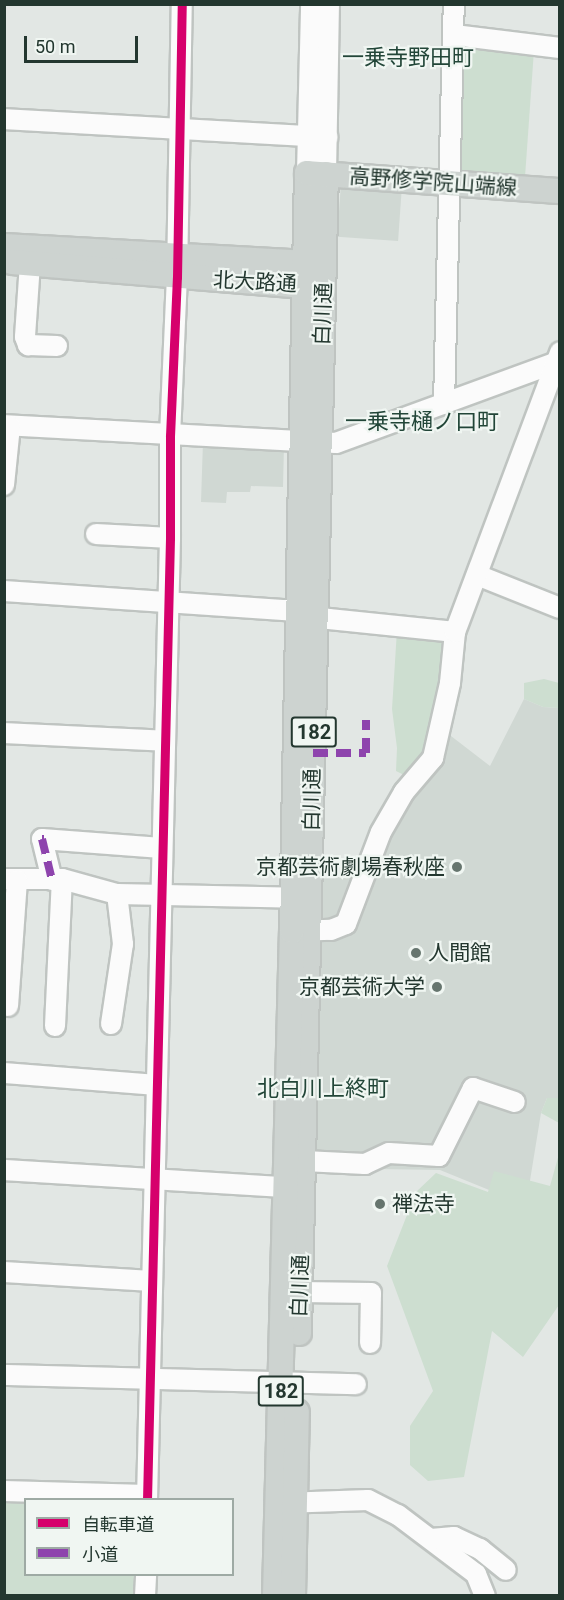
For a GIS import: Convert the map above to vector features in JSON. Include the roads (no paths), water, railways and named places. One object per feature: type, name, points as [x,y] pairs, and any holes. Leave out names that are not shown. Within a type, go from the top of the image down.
[{"type":"main road","name":"高野修学院山端線","points":[[317,174],[560,191]]},
{"type":"main road","name":"白川通","points":[[289,1382],[300,1292],[295,1188],[304,1161],[301,898],[312,442],[311,275],[317,174]]},
{"type":"main road","name":"北大路通","points":[[4,246],[178,267]]},
{"type":"main road","name":"北大路通","points":[[4,262],[178,267],[311,275]]},
{"type":"main road","name":"白川通","points":[[293,1596],[287,1503],[301,931]]},
{"type":"main road","name":"白川通","points":[[275,1596],[287,1503]]},
{"type":"street","points":[[4,1491],[147,1497],[170,538],[170,436],[178,267],[182,4]]},
{"type":"street","name":"白川通","points":[[311,4],[317,174]]},
{"type":"street","name":"白川通","points":[[317,137],[329,4]]},
{"type":"street","points":[[444,404],[454,4]]},
{"type":"street","points":[[454,35],[560,48]]},
{"type":"street","points":[[4,119],[317,137]]},
{"type":"street","points":[[30,263],[25,337],[28,345],[48,351]]},
{"type":"street","points":[[4,485],[7,425],[170,436],[336,443],[558,360]]},
{"type":"street","points":[[301,931],[331,930],[346,924],[381,832],[404,792],[433,758],[450,683],[455,632],[558,360]]},
{"type":"street","points":[[96,534],[170,538]]},
{"type":"street","points":[[477,575],[560,608]]},
{"type":"street","points":[[4,591],[168,601],[455,632]]},
{"type":"street","points":[[4,733],[165,741]]},
{"type":"street","points":[[55,1026],[57,880],[42,839],[162,848]]},
{"type":"street","points":[[9,1006],[10,880],[57,880],[117,894],[301,898]]},
{"type":"street","points":[[111,1024],[123,944],[117,894]]},
{"type":"street","points":[[4,1073],[157,1085]]},
{"type":"street","points":[[304,1161],[365,1164],[389,1153],[439,1156],[473,1088],[515,1102]]},
{"type":"street","points":[[4,1170],[295,1188]]},
{"type":"street","points":[[4,1272],[152,1281]]},
{"type":"street","points":[[300,1292],[371,1293],[370,1343]]},
{"type":"street","points":[[4,1376],[356,1384]]},
{"type":"street","points":[[287,1503],[368,1500],[398,1515],[476,1574],[485,1596]]},
{"type":"street","points":[[431,1539],[454,1537],[480,1549],[506,1570]]},
{"type":"street","points":[[145,1596],[146,1576]]},
{"type":"place","name":"京都芸術劇場春秋座","points":[[457,867]]},
{"type":"place","name":"人間館","points":[[416,953]]},
{"type":"place","name":"京都芸術大学","points":[[437,987]]},
{"type":"place","name":"禅法寺","points":[[380,1204]]},
{"type":"district","name":"一乗寺野田町","points":[[408,58]]},
{"type":"district","name":"一乗寺樋ノ口町","points":[[422,422]]},
{"type":"district","name":"北白川上終町","points":[[323,1089]]}]
